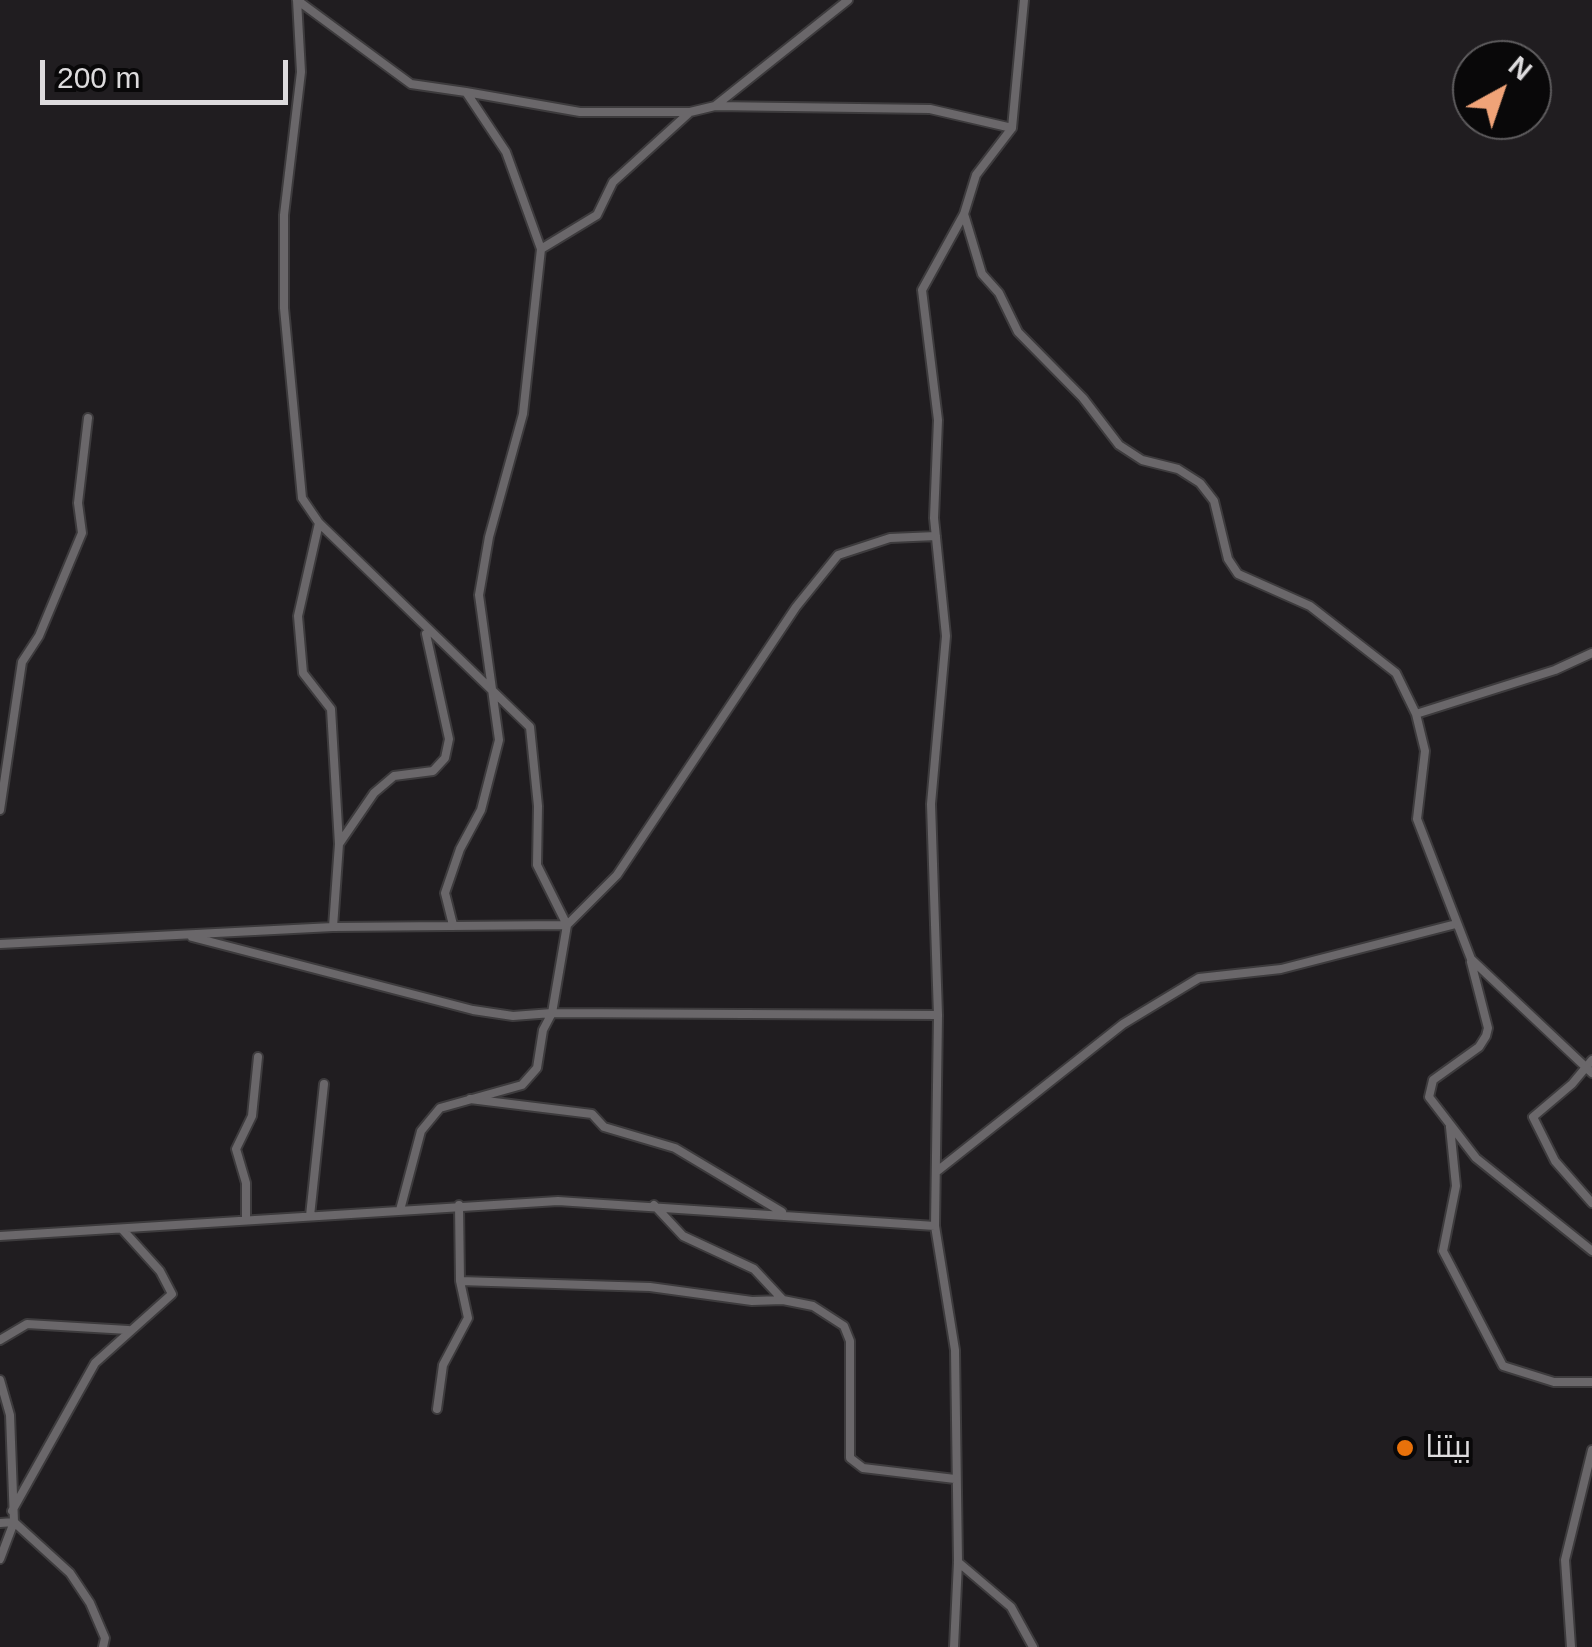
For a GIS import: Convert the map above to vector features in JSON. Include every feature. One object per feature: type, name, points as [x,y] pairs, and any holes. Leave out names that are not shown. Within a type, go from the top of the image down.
[{"type":"street","points":[[297,0],[412,84],[580,112],[690,112],[715,106],[930,109],[1012,128]]},
{"type":"street","points":[[297,0],[301,72],[284,216],[284,308],[302,498],[318,523],[530,726],[538,806],[538,865],[567,925],[552,1014],[543,1030],[537,1068],[522,1085],[440,1108],[421,1131],[400,1210]]},
{"type":"street","points":[[715,106],[848,0]]},
{"type":"street","points":[[954,1647],[958,1562],[952,1312],[934,1226],[938,1015],[931,804],[946,636],[936,536],[938,420],[922,290],[964,214],[976,175],[1012,128],[1024,0]]},
{"type":"street","points":[[452,925],[444,893],[460,849],[481,810],[498,740],[479,595],[488,537],[523,414],[541,249],[506,152],[466,92]]},
{"type":"street","points":[[541,249],[597,215],[614,182],[690,112]]},
{"type":"street","points":[[964,214],[982,274],[998,294],[1018,332],[1083,398],[1118,445],[1200,484],[1214,500],[1228,558],[1238,574],[1310,606],[1371,657],[1396,672],[1416,714],[1426,751],[1417,819],[1471,958],[1488,1028],[1479,1047],[1432,1080],[1428,1097],[1476,1158],[1592,1251]]},
{"type":"street","points":[[0,810],[22,662],[39,636],[82,533],[78,503],[88,418]]},
{"type":"street","points":[[318,523],[298,616],[303,672],[331,709],[329,740],[339,844],[333,927]]},
{"type":"street","points":[[0,944],[333,927],[567,925],[617,875],[796,607],[838,555],[890,538],[936,536]]},
{"type":"street","points":[[339,844],[374,793],[394,776],[433,771],[445,758],[449,739],[425,629]]},
{"type":"street","points":[[1416,714],[1554,670],[1592,653]]},
{"type":"street","points":[[936,1172],[1123,1024],[1200,978],[1281,969],[1456,924]]},
{"type":"street","points":[[180,934],[473,1010],[513,1016],[938,1015]]},
{"type":"street","points":[[1471,958],[1590,1067],[1533,1117],[1555,1160],[1592,1203]]},
{"type":"street","points":[[246,1220],[246,1183],[236,1149],[252,1116],[258,1057]]},
{"type":"street","points":[[310,1216],[324,1084]]},
{"type":"street","points":[[470,1099],[592,1114],[604,1128],[675,1148],[786,1214]]},
{"type":"street","points":[[1450,1123],[1456,1186],[1443,1251],[1503,1366],[1554,1382],[1592,1382]]},
{"type":"street","points":[[0,1236],[558,1201],[654,1204],[934,1226]]},
{"type":"street","points":[[654,1204],[683,1236],[754,1270],[783,1300]]},
{"type":"street","points":[[437,1409],[443,1365],[468,1318],[460,1282],[459,1205]]},
{"type":"street","points":[[12,1512],[95,1363],[172,1294],[160,1271],[122,1229]]},
{"type":"street","points":[[460,1282],[650,1287],[813,1306],[844,1326],[850,1341],[850,1458],[863,1468],[955,1479]]},
{"type":"street","points":[[0,1340],[27,1324],[128,1330]]},
{"type":"street","points":[[0,1380],[10,1416],[14,1522],[0,1559]]},
{"type":"street","points":[[1571,1647],[1565,1560],[1592,1450]]},
{"type":"street","points":[[0,1523],[14,1522],[70,1573],[90,1603],[104,1638],[103,1647]]},
{"type":"street","points":[[958,1562],[1011,1607],[1033,1647]]},
{"type":"place","name":"بيتنا","points":[[1405,1448]]}]
